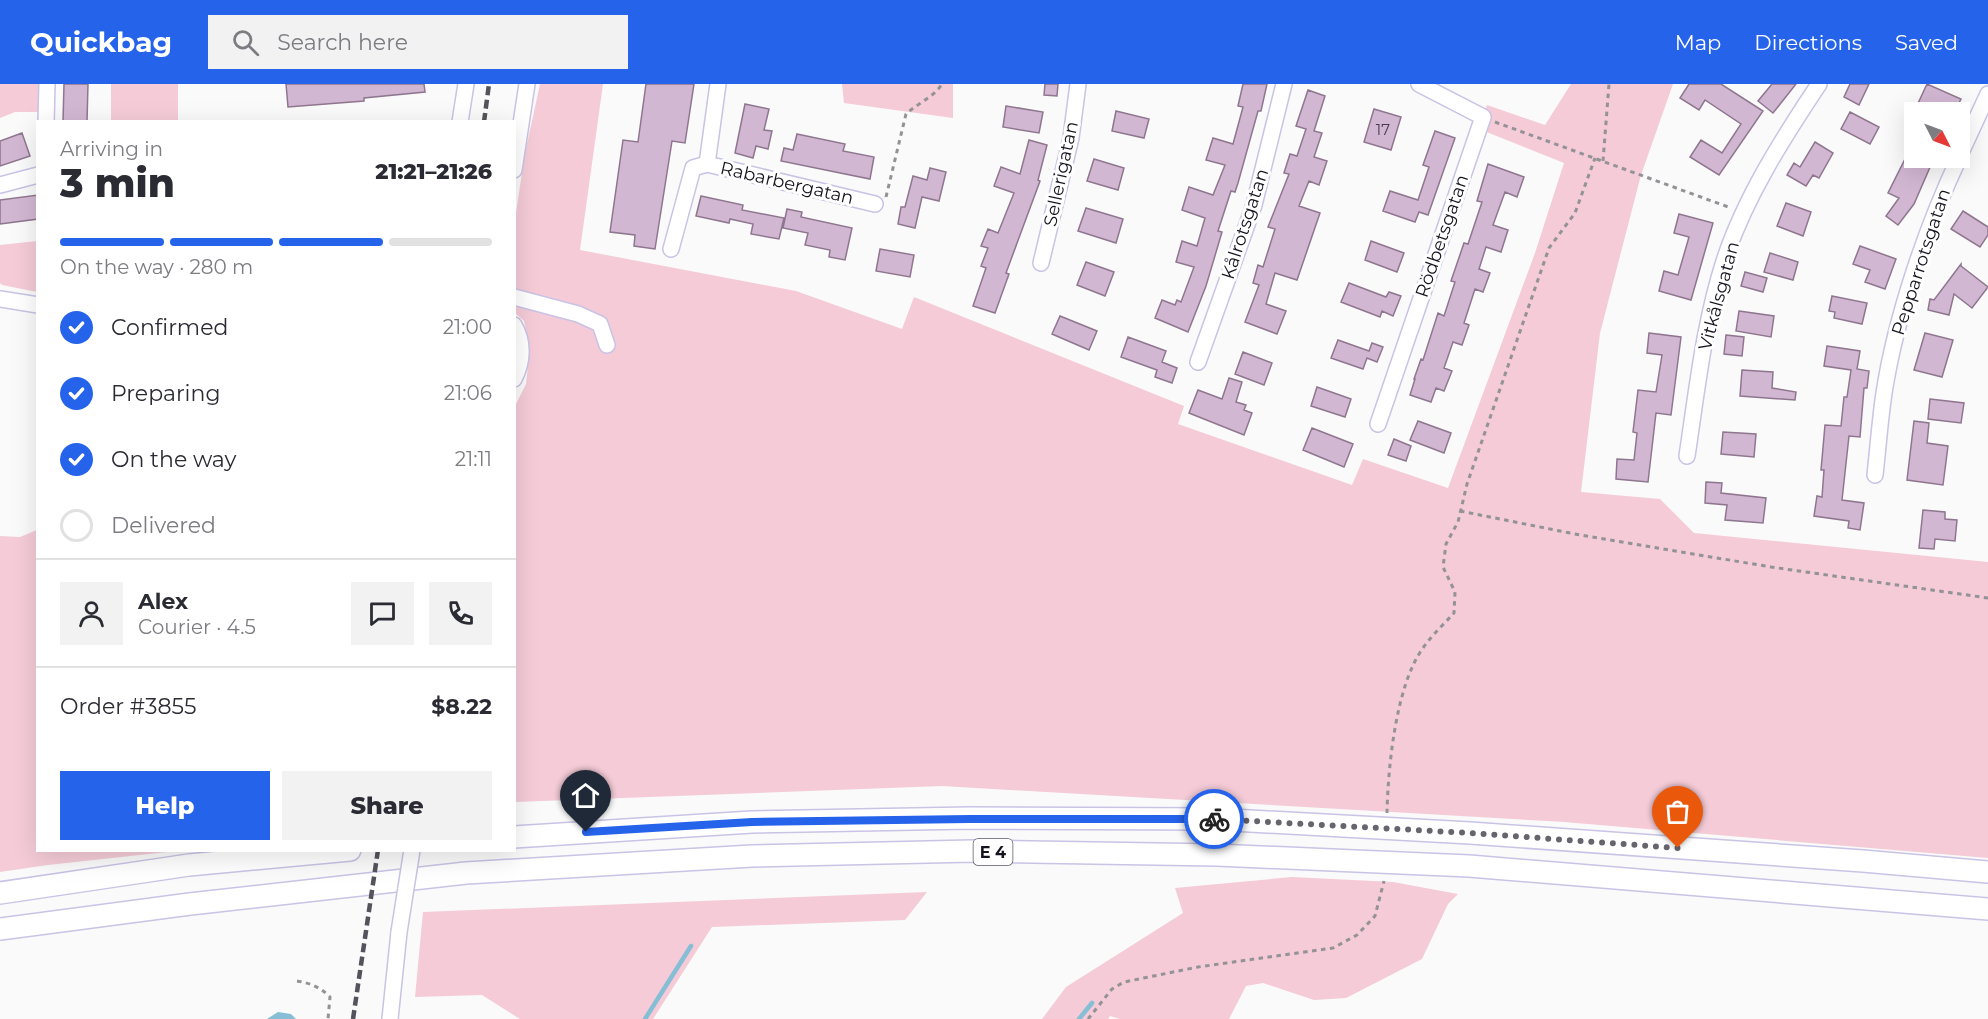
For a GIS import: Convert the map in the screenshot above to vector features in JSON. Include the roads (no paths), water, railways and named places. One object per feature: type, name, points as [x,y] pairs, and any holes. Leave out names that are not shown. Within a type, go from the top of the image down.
[{"type":"highway","name":"E 4","points":[[516,837],[764,822],[1214,819],[1482,834],[1988,872]]},
{"type":"highway","name":"E 4","points":[[0,929],[190,904],[466,873],[752,856],[972,851],[1217,855],[1469,866],[1988,909]]},
{"type":"highway","points":[[0,893],[189,865],[329,852]]},
{"type":"street","points":[[46,120],[47,84]]},
{"type":"street","points":[[460,120],[466,84]]},
{"type":"street","points":[[516,157],[527,84]]},
{"type":"street","name":"Rabarbergatan","points":[[718,84],[707,164],[875,204]]},
{"type":"street","name":"Sellerigatan","points":[[1041,263],[1071,138],[1078,84]]},
{"type":"street","name":"Kålrotsgatan","points":[[1198,362],[1254,205],[1284,84]]},
{"type":"street","name":"Rödbetsgatan","points":[[1378,424],[1483,117],[1419,84]]},
{"type":"street","name":"Vitkålsgatan","points":[[1688,456],[1711,310],[1726,256],[1744,212],[1788,132],[1818,84]]},
{"type":"street","name":"Pepparrotsgatan","points":[[1970,133],[1988,94]]},
{"type":"street","points":[[671,249],[693,168],[707,164]]},
{"type":"street","name":"Pepparrotsgatan","points":[[1875,475],[1884,392],[1902,310],[1944,190],[1954,168]]},
{"type":"street","points":[[0,185],[36,176]]},
{"type":"street","points":[[516,298],[578,314],[600,324],[607,345]]},
{"type":"street","points":[[0,299],[36,305]]},
{"type":"street","points":[[516,328],[519,332],[522,358],[516,374]]},
{"type":"street","points":[[390,1019],[399,932],[412,852]]},
{"type":"water","points":[[278,1012],[291,1014],[296,1019],[267,1019]]},
{"type":"waterway","points":[[645,1019],[691,946]]},
{"type":"waterway","points":[[1079,1019],[1092,1003]]},
{"type":"railway","points":[[484,120],[489,84]]},
{"type":"railway","points":[[353,1019],[378,852]]}]
